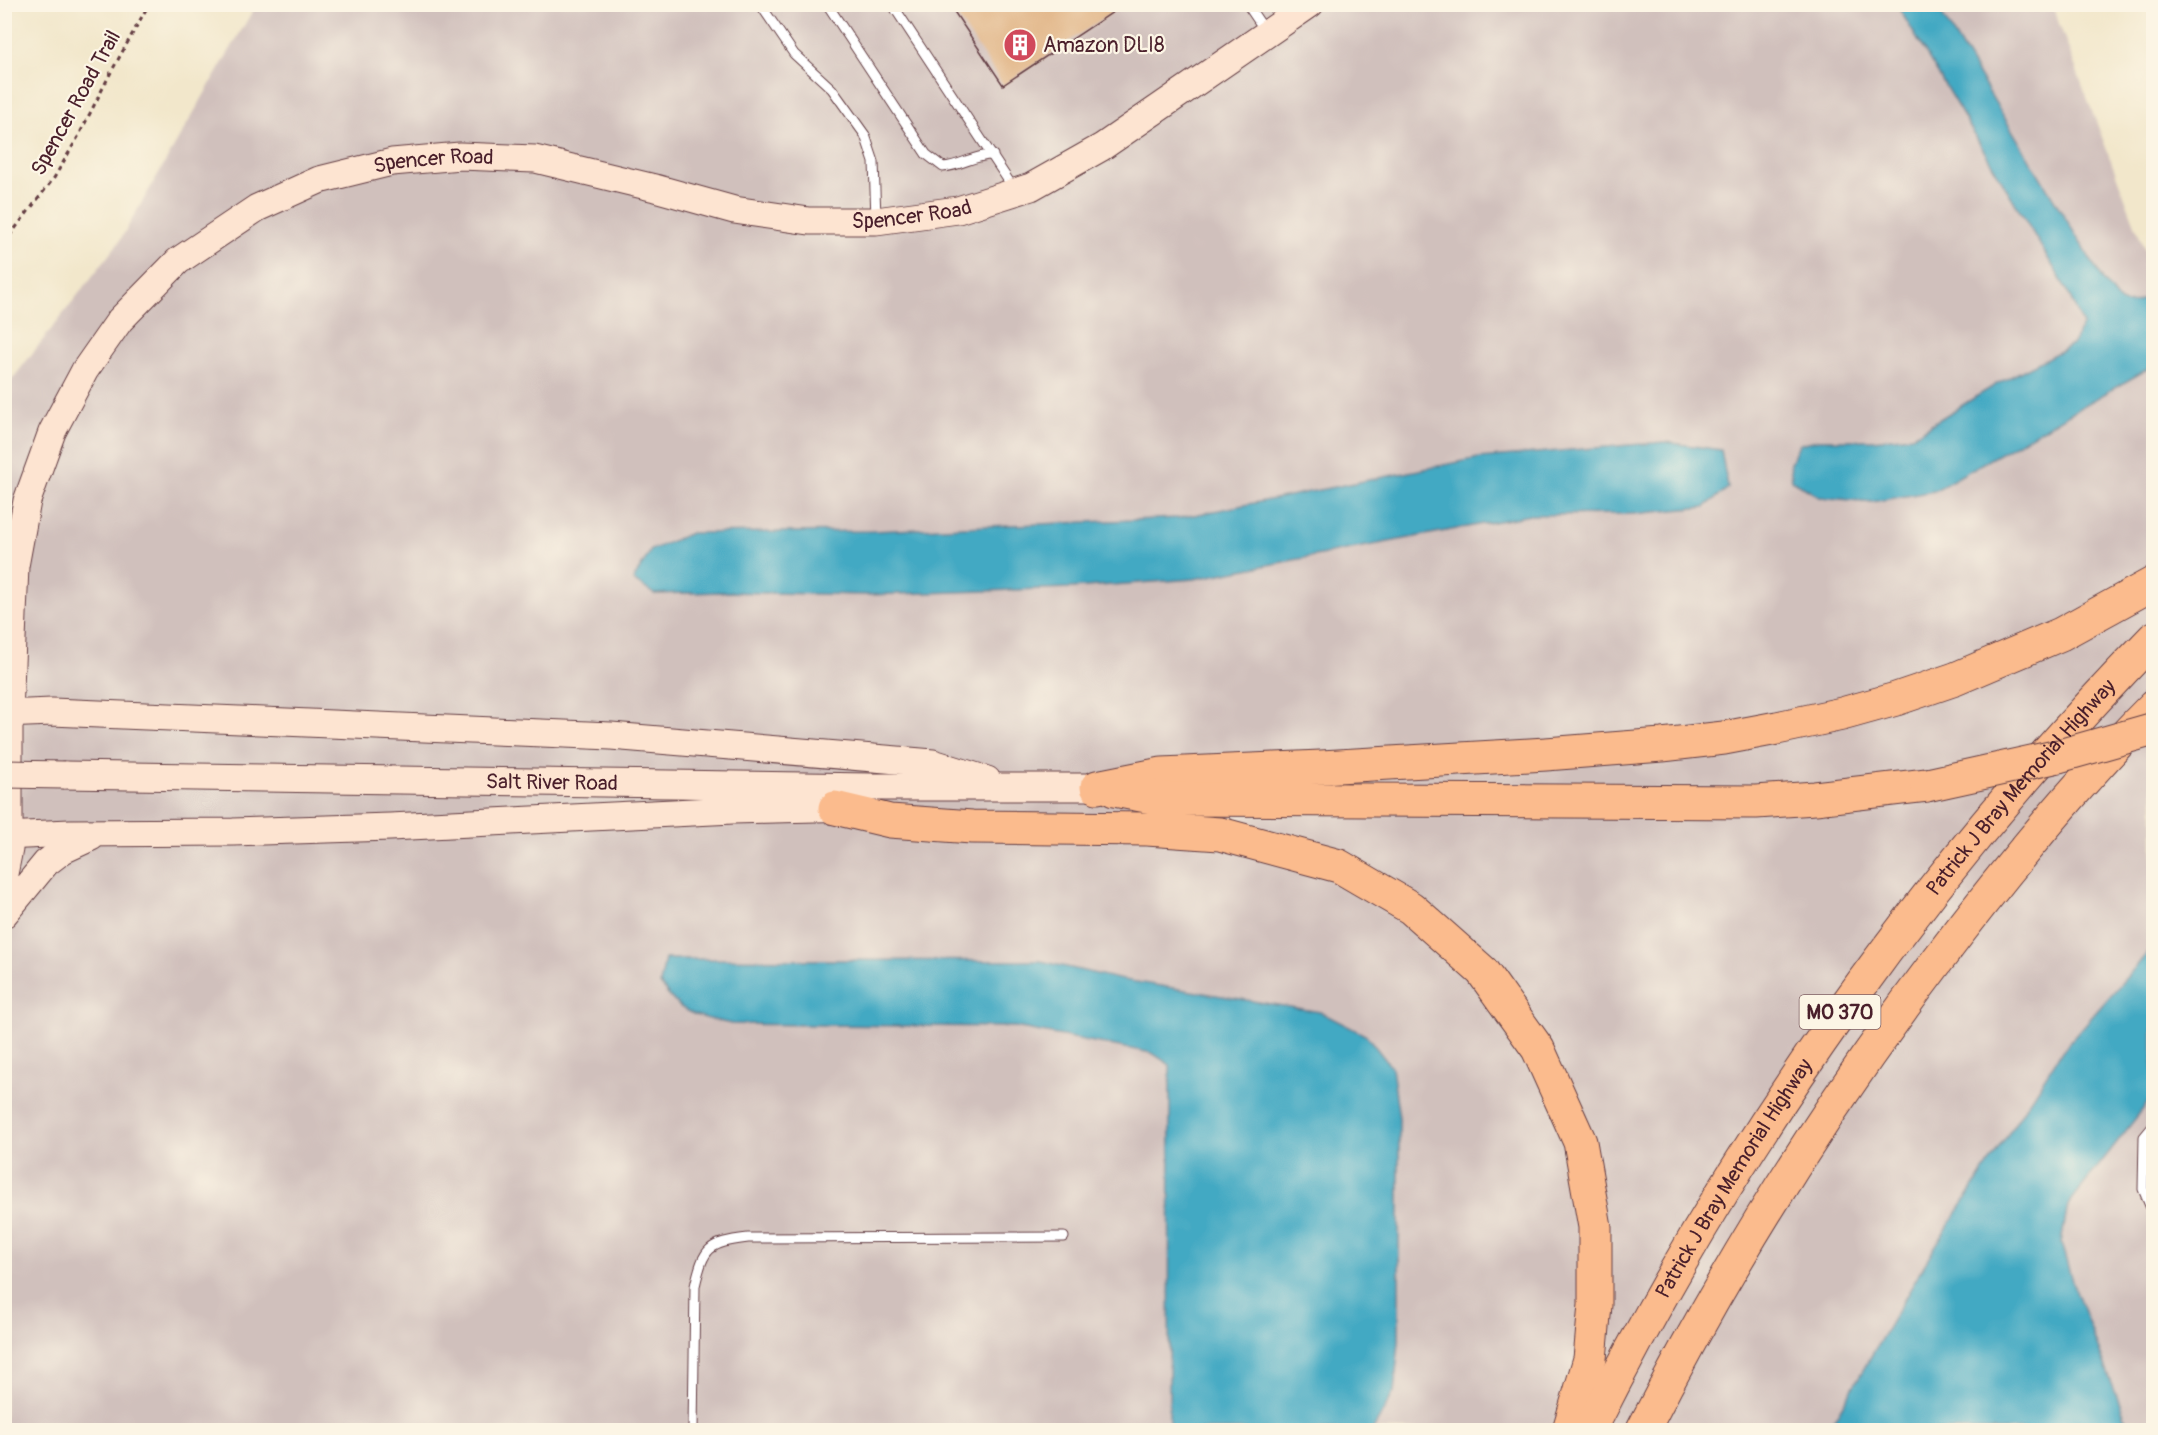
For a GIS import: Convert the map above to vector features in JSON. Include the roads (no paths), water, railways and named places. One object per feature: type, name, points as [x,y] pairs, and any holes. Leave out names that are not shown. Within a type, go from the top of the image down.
[{"type":"highway","points":[[1097,787],[1162,774],[1321,768],[1546,754],[1662,745],[1724,738],[1767,730],[1842,714],[1954,680],[2061,634],[2154,583]]},
{"type":"highway","name":"Patrick J Bray Memorial Highway","points":[[1590,1431],[1650,1314],[1717,1200],[1845,1005],[1922,903],[2000,806],[2068,729],[2154,638]]},
{"type":"highway","name":"Patrick J Bray Memorial Highway","points":[[1643,1431],[1697,1328],[1751,1233],[1812,1137],[1885,1030],[2002,877],[2154,706]]},
{"type":"highway","points":[[1097,787],[1163,800],[1706,803],[1815,798],[1927,785],[2059,756],[2154,729]]},
{"type":"highway","points":[[835,808],[890,821],[972,827],[1147,829],[1220,834],[1339,866],[1411,908],[1482,971],[1489,980],[1538,1049],[1580,1142],[1595,1227],[1595,1305],[1590,1359],[1569,1431]]},
{"type":"main road","name":"Spencer Road","points":[[4,874],[7,836],[7,714],[15,566],[27,501],[52,432],[85,370],[120,320],[178,261],[257,208],[319,180],[392,162],[460,156],[535,159],[735,210],[809,221],[876,221],[957,210],[1031,187],[1102,147],[1310,4]]},
{"type":"main road","points":[[7,714],[52,712],[611,736],[933,762],[1011,787]]},
{"type":"main road","name":"Salt River Road","points":[[4,774],[847,787],[1097,787]]},
{"type":"main road","points":[[7,836],[390,827],[733,810],[918,804],[1011,787]]},
{"type":"main road","points":[[4,914],[46,863],[70,847],[99,834]]},
{"type":"lane","points":[[760,4],[794,54],[832,89],[865,135],[874,162],[876,221]]},
{"type":"lane","points":[[827,4],[927,154],[944,167],[993,155]]},
{"type":"lane","points":[[892,4],[1016,192]]},
{"type":"lane","points":[[1247,4],[1267,34]]},
{"type":"lane","points":[[2154,1125],[2144,1137],[2143,1189],[2154,1215]]},
{"type":"lane","points":[[693,1431],[695,1286],[706,1251],[721,1241],[748,1238],[1064,1237]]},
{"type":"water","points":[[1897,5],[1936,5],[2103,280],[2119,301],[2129,304],[2153,295],[2153,366],[1934,491],[1872,502],[1819,497],[1792,480],[1790,463],[1800,444],[1818,440],[1872,440],[1912,436],[1997,384],[2072,345],[2083,325],[2067,290]]},
{"type":"water","points":[[1665,442],[1721,450],[1728,488],[1705,507],[1633,514],[1530,515],[1194,579],[1071,588],[867,595],[722,592],[654,594],[633,580],[651,550],[691,533],[873,531],[1179,518],[1479,458]]},
{"type":"water","points":[[2153,947],[2153,1096],[2068,1205],[2061,1243],[2072,1281],[2130,1430],[1828,1430],[1936,1245],[2062,1051]]},
{"type":"water","points":[[665,959],[1041,961],[1118,979],[1320,1012],[1367,1036],[1392,1068],[1399,1118],[1399,1342],[1394,1392],[1373,1430],[1169,1430],[1170,1065],[1152,1053],[1015,1027],[731,1024],[691,1013],[675,1003],[660,984]]},
{"type":"place","name":"Amazon DLI8","points":[[1020,45]]}]
